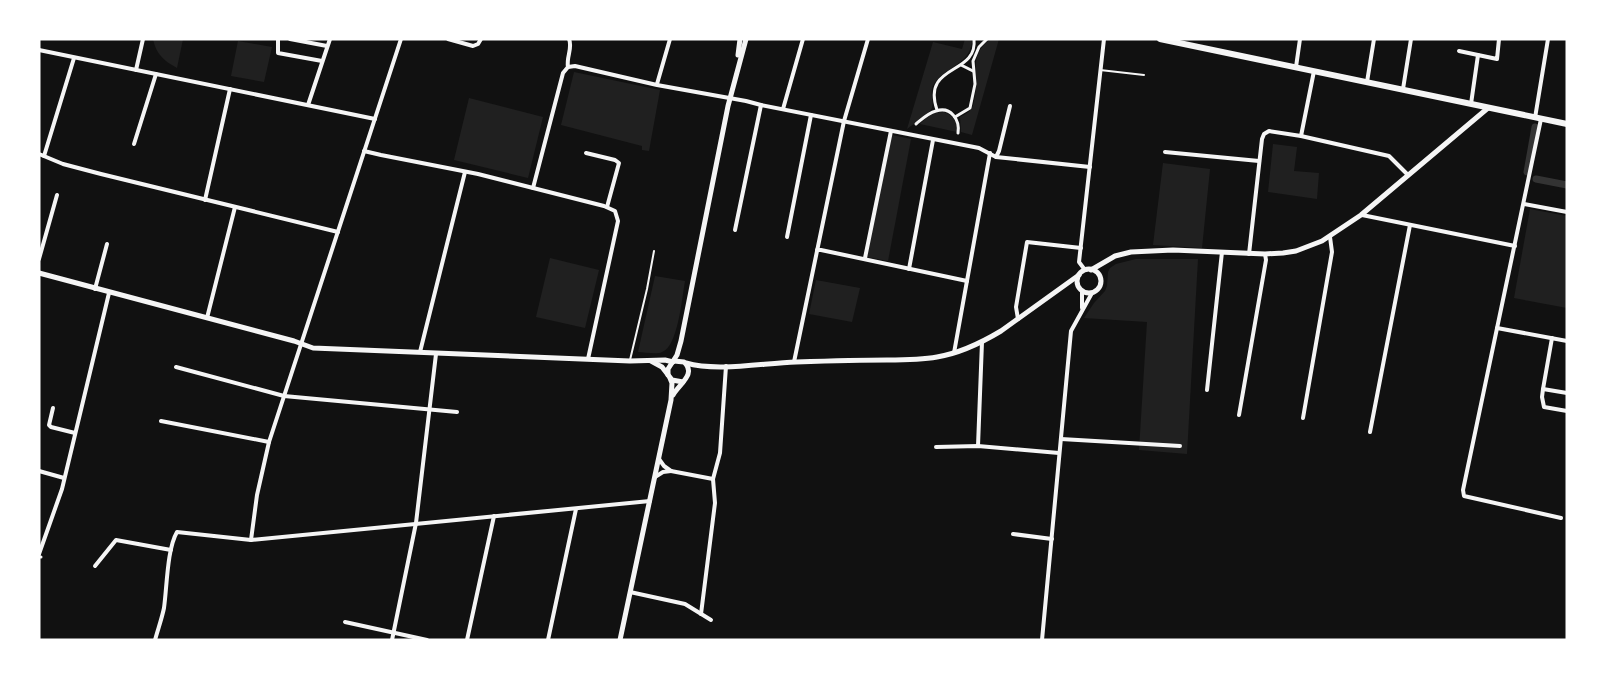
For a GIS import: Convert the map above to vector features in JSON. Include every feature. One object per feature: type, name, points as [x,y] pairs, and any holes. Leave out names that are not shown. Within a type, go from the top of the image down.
[{"type":"main road","points":[[1160,39],[1567,124]]},
{"type":"street","points":[[136,70],[143,39]]},
{"type":"street","points":[[278,39],[278,52],[322,61]]},
{"type":"street","points":[[290,39],[327,46]]},
{"type":"street","points":[[308,105],[330,39]]},
{"type":"street","points":[[251,540],[257,495],[269,442],[401,40],[395,39]]},
{"type":"street","points":[[448,39],[473,46],[481,39]]},
{"type":"street","points":[[568,67],[571,44],[569,39]]},
{"type":"street","points":[[657,85],[670,39]]},
{"type":"street","points":[[737,68],[740,39]]},
{"type":"street","points":[[682,382],[676,382],[669,377],[668,369],[681,341],[729,97],[746,39]]},
{"type":"street","points":[[783,109],[802,39]]},
{"type":"street","points":[[794,362],[844,121],[868,39]]},
{"type":"street","points":[[936,110],[933,97],[936,84],[952,69],[967,61],[974,45],[974,39]]},
{"type":"street","points":[[955,117],[970,108],[975,84],[973,61],[979,47],[987,39]]},
{"type":"street","points":[[1100,276],[1079,262],[1104,39]]},
{"type":"street","points":[[1296,68],[1300,39]]},
{"type":"street","points":[[1367,82],[1374,39]]},
{"type":"street","points":[[1403,90],[1411,39]]},
{"type":"street","points":[[1459,51],[1497,59],[1499,39]]},
{"type":"street","points":[[1548,39],[1538,118],[1523,204],[1463,490],[1464,496],[1561,518]]},
{"type":"street","points":[[39,51],[375,119]]},
{"type":"street","points":[[1471,104],[1478,55]]},
{"type":"street","points":[[74,58],[41,155],[63,164],[338,232]]},
{"type":"street","points":[[962,65],[974,71]]},
{"type":"street","points":[[533,188],[563,73],[568,67],[575,66],[657,85],[729,97],[979,148],[996,157],[1090,167]]},
{"type":"street","points":[[1301,136],[1314,71]]},
{"type":"street","points":[[134,144],[156,74]]},
{"type":"street","points":[[205,200],[230,88]]},
{"type":"street","points":[[735,230],[761,105]]},
{"type":"street","points":[[996,157],[1010,106]]},
{"type":"street","points":[[39,273],[314,348],[630,361],[665,360],[705,366],[938,357],[965,350],[982,342],[1018,319],[1079,274],[1123,254],[1173,250],[1249,254],[1283,253],[1330,237],[1361,215],[1488,108]]},
{"type":"street","points":[[916,124],[936,110],[945,111],[955,117],[959,124],[958,133]]},
{"type":"street","points":[[787,237],[811,115]]},
{"type":"street","points":[[865,258],[891,131]]},
{"type":"street","points":[[1249,254],[1262,140],[1264,134],[1269,131],[1389,156],[1408,176]]},
{"type":"street","points":[[909,269],[933,140]]},
{"type":"street","points":[[364,151],[533,188],[607,207],[615,212],[618,221],[588,359]]},
{"type":"street","points":[[1165,152],[1259,161]]},
{"type":"street","points":[[586,153],[619,163],[607,207]]},
{"type":"street","points":[[954,353],[990,153]]},
{"type":"street","points":[[420,352],[465,172]]},
{"type":"street","points":[[39,258],[57,195]]},
{"type":"street","points":[[1523,204],[1567,212]]},
{"type":"street","points":[[207,318],[235,207]]},
{"type":"street","points":[[1361,215],[1515,246]]},
{"type":"street","points":[[1370,432],[1410,225]]},
{"type":"street","points":[[1303,418],[1332,252],[1330,237]]},
{"type":"street","points":[[1018,319],[1016,307],[1027,242],[1081,248]]},
{"type":"street","points":[[95,289],[107,244]]},
{"type":"street","points":[[817,250],[865,258],[967,281]]},
{"type":"street","points":[[1207,390],[1222,252]]},
{"type":"street","points":[[1239,415],[1266,260],[1265,254]]},
{"type":"street","points":[[1042,640],[1071,331],[1092,293],[1100,285],[1100,276],[1107,261]]},
{"type":"street","points":[[1079,274],[1077,283],[1083,299],[1082,312]]},
{"type":"street","points":[[1060,289],[1069,287],[1092,293]]},
{"type":"street","points":[[40,556],[64,478],[109,293]]},
{"type":"street","points":[[1497,328],[1567,341]]},
{"type":"street","points":[[1552,338],[1542,397],[1544,406],[1567,411]]},
{"type":"street","points":[[681,341],[689,375]]},
{"type":"street","points":[[978,446],[982,342]]},
{"type":"street","points":[[392,640],[416,523],[436,354]]},
{"type":"street","points":[[620,640],[671,400],[672,383],[669,377],[662,367],[650,361]]},
{"type":"street","points":[[671,400],[677,388],[695,369],[705,366]]},
{"type":"street","points":[[701,614],[715,503],[713,479],[720,453],[726,366]]},
{"type":"street","points":[[176,367],[284,396],[457,412]]},
{"type":"street","points":[[1543,388],[1567,393]]},
{"type":"street","points":[[53,408],[49,425],[75,433]]},
{"type":"street","points":[[161,421],[269,442]]},
{"type":"street","points":[[1061,439],[1180,446]]},
{"type":"street","points":[[936,447],[978,446],[1059,453]]},
{"type":"street","points":[[659,459],[671,471]]},
{"type":"street","points":[[39,471],[64,478]]},
{"type":"street","points":[[655,477],[663,472],[671,471],[713,479]]},
{"type":"street","points":[[155,640],[164,609],[171,550],[177,532],[251,540],[650,501]]},
{"type":"street","points":[[548,640],[576,509]]},
{"type":"street","points":[[467,640],[494,516]]},
{"type":"street","points":[[1013,534],[1052,539]]},
{"type":"street","points":[[95,566],[116,540],[171,550]]},
{"type":"street","points":[[630,592],[676,601],[693,608],[711,620]]},
{"type":"street","points":[[345,622],[427,640]]},
{"type":"lane","points":[[1100,70],[1144,75]]},
{"type":"lane","points":[[630,361],[654,251]]},
{"type":"shaded area","points":[[153,39],[183,39],[177,68],[161,57]]},
{"type":"shaded area","points":[[965,39],[972,39],[968,53],[936,81],[932,89],[932,108],[907,129],[933,42],[962,49]]},
{"type":"shaded area","points":[[990,39],[999,39],[972,135],[961,132],[960,117],[969,112],[973,106],[976,91],[976,60],[978,53]]},
{"type":"shaded area","points":[[238,41],[272,47],[264,82],[231,76]]},
{"type":"shaded area","points":[[574,72],[660,90],[649,151],[642,150],[642,146],[561,125]]},
{"type":"shaded area","points":[[469,98],[543,117],[528,178],[454,160]]},
{"type":"shaded area","points":[[944,112],[954,119],[957,132],[920,124],[931,115]]},
{"type":"shaded area","points":[[892,135],[911,139],[888,261],[867,257]]},
{"type":"shaded area","points":[[1273,144],[1297,147],[1294,171],[1319,173],[1317,199],[1268,192]]},
{"type":"shaded area","points":[[1163,163],[1210,169],[1202,248],[1153,245]]},
{"type":"shaded area","points":[[1530,209],[1567,216],[1567,308],[1514,298]]},
{"type":"shaded area","points":[[550,258],[599,270],[585,328],[536,317]]},
{"type":"shaded area","points":[[1136,259],[1198,259],[1187,454],[1139,450],[1147,322],[1084,318],[1105,291],[1110,268],[1116,264]]},
{"type":"shaded area","points":[[655,276],[685,281],[676,332],[672,341],[662,352],[638,352]]},
{"type":"shaded area","points":[[816,280],[860,288],[852,322],[809,314]]},
{"type":"waterway","points":[[1527,172],[1535,127]]},
{"type":"waterway","points":[[1536,179],[1567,185]]}]
